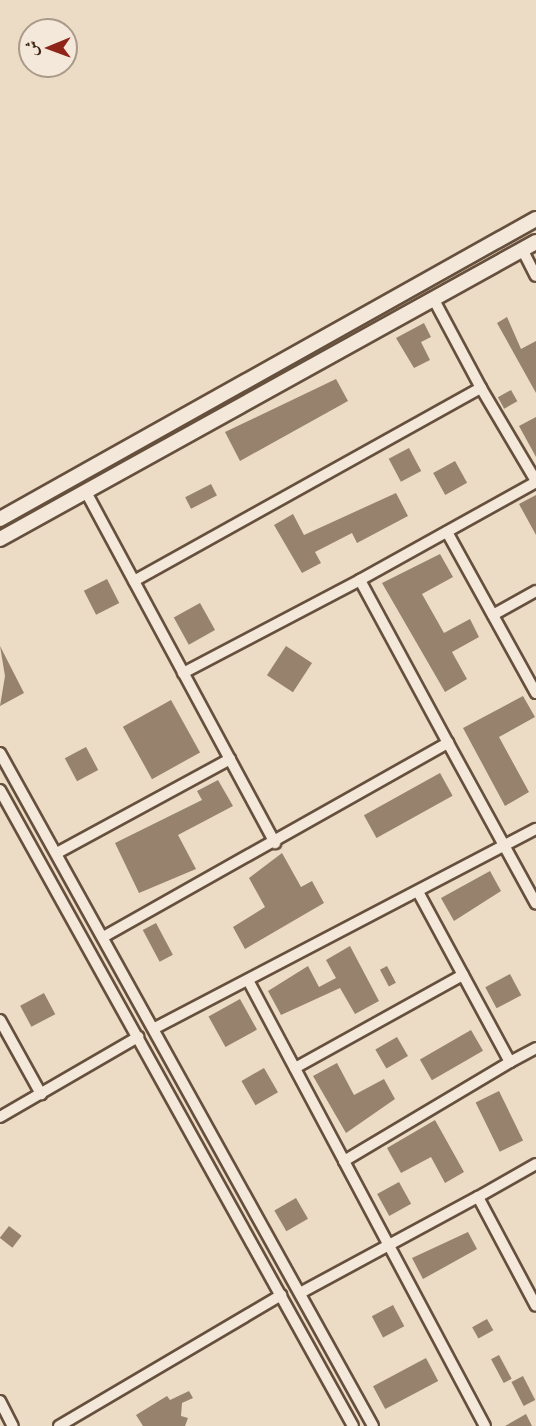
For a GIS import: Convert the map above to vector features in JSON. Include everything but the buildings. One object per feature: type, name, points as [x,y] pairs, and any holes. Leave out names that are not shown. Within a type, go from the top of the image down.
[{"type":"street","points":[[0,519],[536,219]]},
{"type":"street","points":[[0,539],[536,242]]},
{"type":"street","points":[[522,249],[536,276]]},
{"type":"street","points":[[183,673],[360,580],[536,481],[481,388],[433,298]]},
{"type":"street","points":[[134,581],[481,388]]},
{"type":"street","points":[[86,492],[275,843]]},
{"type":"street","points":[[447,532],[536,693]]},
{"type":"street","points":[[360,580],[536,904]]},
{"type":"street","points":[[493,615],[536,591]]},
{"type":"street","points":[[105,936],[275,843],[448,743]]},
{"type":"street","points":[[0,753],[105,936],[302,1292],[373,1426]]},
{"type":"street","points":[[57,853],[230,759]]},
{"type":"street","points":[[0,790],[353,1426]]},
{"type":"street","points":[[155,1028],[249,982],[536,828]]},
{"type":"street","points":[[418,892],[510,1062]]},
{"type":"street","points":[[295,1068],[463,975]]},
{"type":"street","points":[[249,982],[344,1161],[386,1247],[485,1426]]},
{"type":"street","points":[[0,1020],[41,1094]]},
{"type":"street","points":[[0,1117],[138,1037]]},
{"type":"street","points":[[344,1161],[536,1048]]},
{"type":"street","points":[[302,1292],[536,1164]]},
{"type":"street","points":[[478,1197],[534,1299]]},
{"type":"street","points":[[59,1426],[280,1295]]},
{"type":"street","points":[[0,1401],[14,1426]]}]
